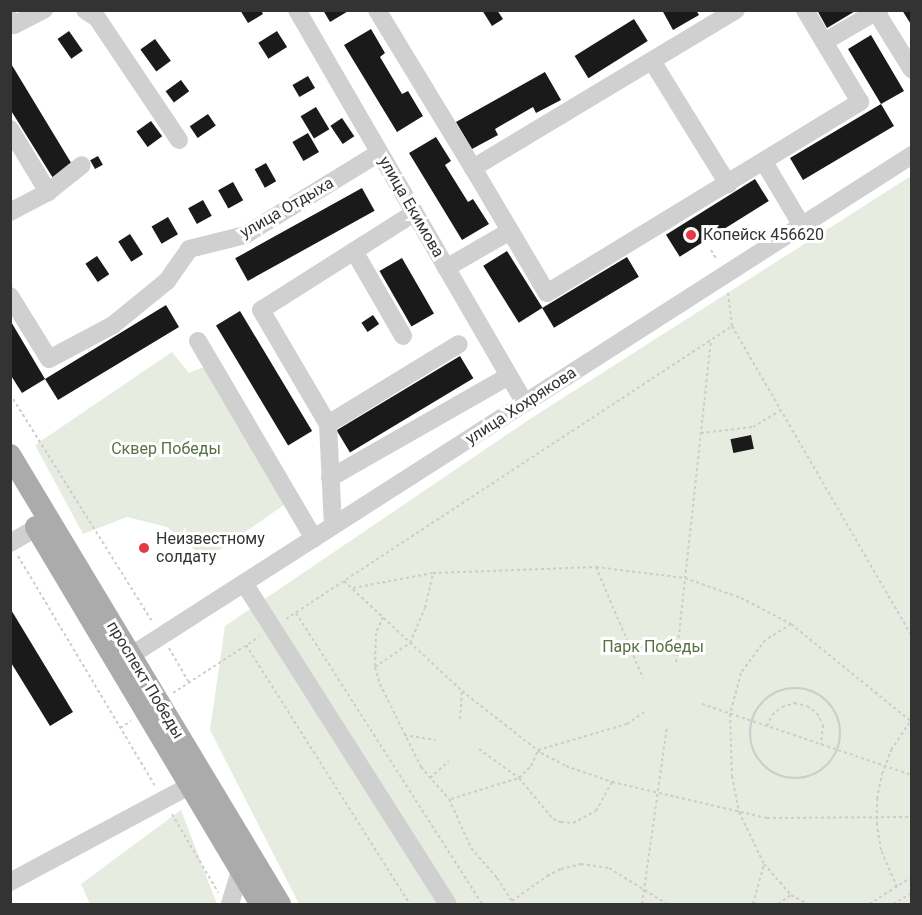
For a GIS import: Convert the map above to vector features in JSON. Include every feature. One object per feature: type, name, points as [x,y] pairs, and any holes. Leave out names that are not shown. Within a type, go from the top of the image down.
[{"type":"main road","name":"проспект Победы","points":[[10,455],[123,660]]},
{"type":"main road","name":"проспект Победы","points":[[10,485],[280,904]]},
{"type":"main road","name":"проспект Победы","points":[[152,707],[189,786],[261,904]]},
{"type":"street","points":[[10,19],[14,25],[44,10]]},
{"type":"street","points":[[84,10],[97,18],[179,140]]},
{"type":"street","name":"улица Екимова","points":[[297,10],[525,403]]},
{"type":"street","points":[[377,10],[547,293],[860,102],[806,10]]},
{"type":"street","points":[[473,168],[736,10]]},
{"type":"street","points":[[824,42],[876,11],[912,70]]},
{"type":"street","points":[[652,61],[728,184]]},
{"type":"street","points":[[10,129],[48,192]]},
{"type":"street","name":"улица Отдыха","points":[[10,296],[48,359],[113,324],[167,281],[189,249],[245,235],[379,153]]},
{"type":"street","name":"улица Хохрякова","points":[[123,660],[912,155]]},
{"type":"street","points":[[764,162],[802,226]]},
{"type":"street","points":[[10,212],[48,192],[82,165]]},
{"type":"street","points":[[333,526],[328,424],[261,310],[414,213]]},
{"type":"street","points":[[446,268],[510,231]]},
{"type":"street","points":[[354,251],[403,336]]},
{"type":"street","points":[[198,341],[314,539]]},
{"type":"street","points":[[328,424],[459,344]]},
{"type":"street","points":[[330,477],[509,376]]},
{"type":"street","points":[[10,543],[36,528]]},
{"type":"street","points":[[244,583],[448,904]]},
{"type":"street","points":[[10,882],[189,786]]},
{"type":"street","points":[[225,900],[240,871]]},
{"type":"path","points":[[286,619],[732,326],[912,637]]},
{"type":"path","points":[[676,662],[711,338]]},
{"type":"path","points":[[10,394],[189,682]]},
{"type":"path","points":[[701,433],[753,427],[781,411]]},
{"type":"path","points":[[10,543],[225,900]]},
{"type":"path","points":[[352,588],[433,573],[596,567],[685,578],[741,598],[791,624],[911,721],[891,750],[877,799],[881,850],[897,887]]},
{"type":"path","points":[[596,567],[643,678]]},
{"type":"path","points":[[375,667],[410,643],[425,608],[433,573]]},
{"type":"path","points":[[344,581],[462,692],[538,750],[566,766],[612,782],[658,794],[767,818],[912,817]]},
{"type":"path","points":[[296,613],[482,904]]},
{"type":"path","points":[[383,617],[376,633],[375,667],[380,684],[404,735],[430,778],[449,799],[471,849],[497,878],[513,903],[554,872],[581,864],[609,868],[667,904]]},
{"type":"path","points":[[791,624],[756,649],[741,673],[730,714],[732,776],[739,812],[764,864],[791,895],[808,904]]},
{"type":"path","points":[[120,728],[266,632]]},
{"type":"path","points":[[246,645],[410,904]]},
{"type":"path","points":[[792,688],[811,691],[826,701],[837,717],[840,735],[837,750],[830,761],[816,773],[798,778],[779,776],[757,758],[750,741],[752,721],[760,705],[774,693],[792,688]]},
{"type":"path","points":[[460,718],[462,692]]},
{"type":"path","points":[[767,726],[772,715],[782,707],[794,703],[807,706],[817,713],[823,725],[821,744]]},
{"type":"path","points":[[702,704],[912,775]]},
{"type":"path","points":[[538,750],[627,724],[644,712]]},
{"type":"path","points":[[642,904],[667,726]]},
{"type":"path","points":[[404,735],[436,740]]},
{"type":"path","points":[[479,749],[519,778],[553,819],[573,823],[596,811],[612,782]]},
{"type":"path","points":[[449,799],[519,778],[531,766],[538,750]]},
{"type":"path","points":[[430,778],[449,761]]},
{"type":"path","points":[[753,904],[764,864]]},
{"type":"path","points":[[869,904],[912,877]]},
{"type":"path","points":[[893,904],[912,893]]},
{"type":"path","points":[[778,904],[791,895]]},
{"type":"green space","name":"Парк Победы","points":[[911,176],[911,904],[299,904],[210,730],[225,626],[530,419]]},
{"type":"green space","name":"Сквер Победы","points":[[172,352],[189,373],[209,365],[284,505],[206,559],[167,527],[127,517],[83,534],[35,445]]},
{"type":"green space","points":[[181,810],[217,904],[90,904],[81,884]]},
{"type":"building","points":[[240,10],[261,10],[263,14],[248,23]]},
{"type":"building","points":[[323,10],[350,10],[330,22]]},
{"type":"building","points":[[482,10],[497,10],[503,19],[492,26]]},
{"type":"building","points":[[662,10],[696,10],[699,15],[673,30]]},
{"type":"building","points":[[817,10],[857,10],[827,28]]},
{"type":"building","points":[[902,10],[912,10],[912,26]]},
{"type":"building","points":[[634,19],[648,41],[588,78],[575,56]]},
{"type":"building","points":[[371,29],[385,53],[380,57],[402,94],[408,91],[423,116],[397,132],[344,45]]},
{"type":"building","points":[[69,31],[83,51],[71,59],[58,39]]},
{"type":"building","points":[[277,31],[287,47],[268,59],[258,43]]},
{"type":"building","points":[[871,35],[904,91],[881,104],[848,49]]},
{"type":"building","points":[[155,39],[171,61],[156,71],[140,50]]},
{"type":"building","points":[[10,62],[73,166],[53,178],[10,109]]},
{"type":"building","points":[[545,72],[561,100],[536,113],[533,107],[495,129],[498,135],[472,149],[456,122]]},
{"type":"building","points":[[308,76],[315,88],[299,97],[292,85]]},
{"type":"building","points":[[181,80],[189,91],[174,102],[166,91]]},
{"type":"building","points":[[881,104],[894,126],[803,180],[790,158]]},
{"type":"building","points":[[316,107],[329,129],[314,139],[301,116]]},
{"type":"building","points":[[208,114],[216,126],[198,138],[190,126]]},
{"type":"building","points":[[342,118],[354,136],[343,144],[330,126]]},
{"type":"building","points":[[151,121],[162,136],[148,147],[136,132]]},
{"type":"building","points":[[308,133],[319,152],[303,161],[292,142]]},
{"type":"building","points":[[436,137],[451,161],[445,165],[468,202],[473,199],[489,224],[462,240],[409,153]]},
{"type":"building","points":[[98,156],[103,165],[95,169],[90,160]]},
{"type":"building","points":[[266,163],[276,181],[265,188],[255,169]]},
{"type":"building","points":[[755,179],[769,201],[680,257],[666,235]]},
{"type":"building","points":[[233,182],[243,200],[228,209],[218,190]]},
{"type":"building","points":[[362,188],[375,211],[248,281],[235,258]]},
{"type":"building","points":[[203,200],[212,216],[197,224],[188,208]]},
{"type":"building","points":[[168,217],[178,234],[162,244],[152,226]]},
{"type":"building","points":[[130,234],[143,254],[131,262],[118,242]]},
{"type":"building","points":[[507,251],[543,308],[519,323],[483,266]]},
{"type":"building","points":[[97,256],[109,274],[98,282],[85,264]]},
{"type":"building","points":[[627,257],[639,277],[554,328],[542,308]]},
{"type":"building","points":[[402,258],[434,313],[411,326],[379,271]]},
{"type":"building","points":[[166,305],[179,327],[58,400],[45,379]]},
{"type":"building","points":[[240,311],[312,431],[288,445],[216,325]]},
{"type":"building","points":[[373,315],[379,324],[368,332],[361,323]]},
{"type":"building","points":[[10,320],[45,379],[22,393],[10,374]]},
{"type":"building","points":[[460,356],[473,378],[350,452],[337,430]]},
{"type":"building","points":[[751,435],[754,449],[733,453],[730,439]]},
{"type":"building","points":[[10,608],[73,712],[50,726],[10,661]]},
{"type":"place","name":"Копейск 456620","points":[[691,235]]},
{"type":"place","name":"Неизвестному солдату","points":[[144,548]]}]
